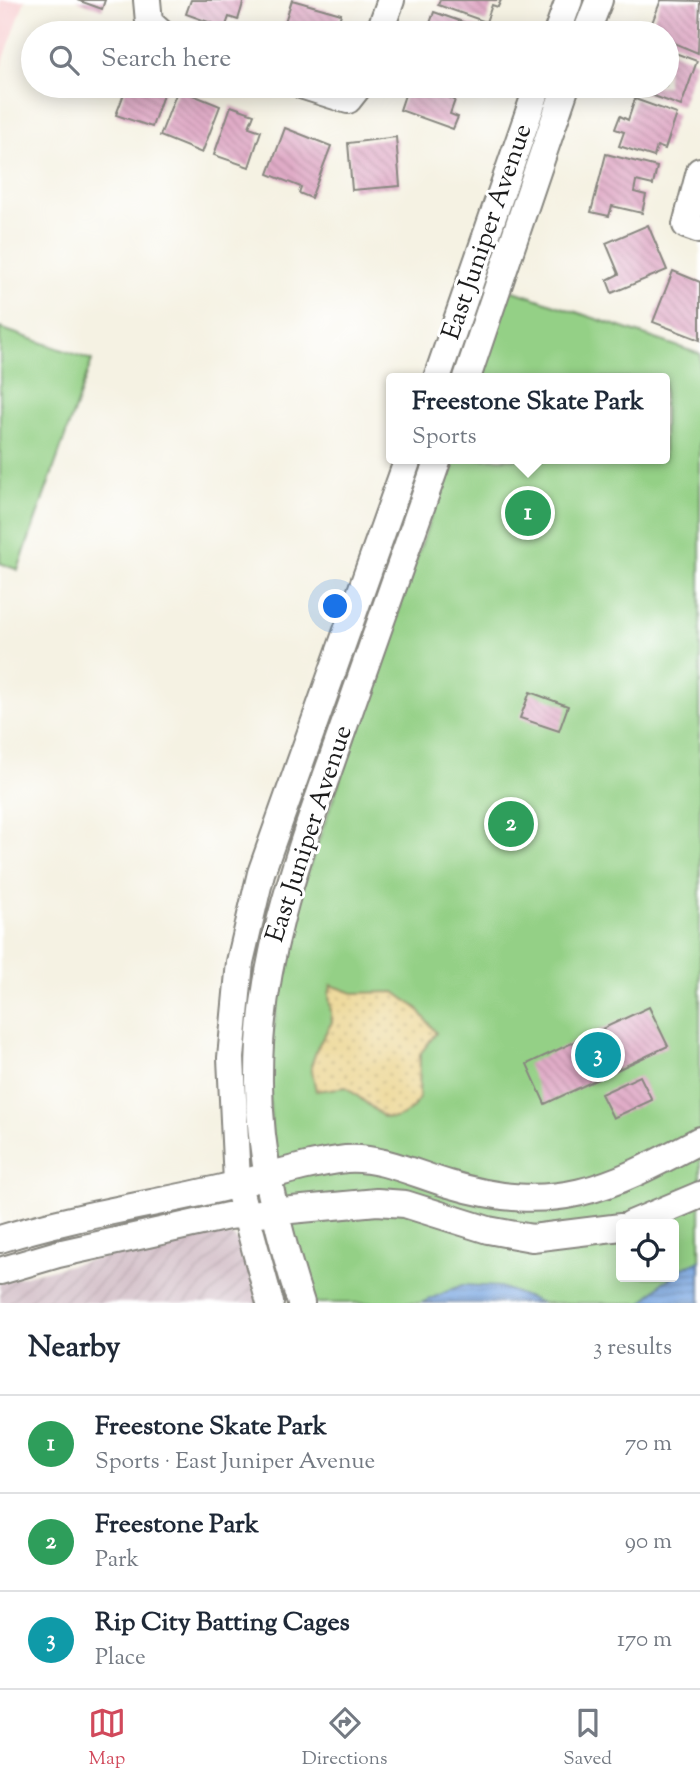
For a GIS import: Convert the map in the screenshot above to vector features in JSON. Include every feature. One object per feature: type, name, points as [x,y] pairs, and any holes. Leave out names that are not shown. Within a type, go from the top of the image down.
[{"type":"street","points":[[383,21],[391,0]]},
{"type":"street","points":[[561,21],[569,0]]},
{"type":"street","points":[[591,21],[599,0]]},
{"type":"street","name":"East Juniper Avenue","points":[[468,373],[486,282],[535,98]]},
{"type":"street","name":"East Juniper Avenue","points":[[440,373],[486,282],[561,98]]},
{"type":"street","points":[[693,228],[700,172]]},
{"type":"street","name":"East Juniper Avenue","points":[[270,1303],[237,1182],[231,1058],[240,962],[261,873],[406,464]]},
{"type":"street","name":"East Juniper Avenue","points":[[301,1303],[267,1174],[258,1074],[269,964],[290,877],[436,464]]},
{"type":"street","points":[[0,1239],[267,1174],[349,1159],[378,1163],[478,1193],[511,1198],[568,1196],[630,1177],[700,1140]]},
{"type":"street","points":[[643,1219],[700,1195]]},
{"type":"street","points":[[0,1271],[84,1248],[244,1214],[377,1202],[405,1204],[488,1230],[532,1238],[616,1228]]},
{"type":"shaded area","points":[[0,0],[25,0],[0,70]]},
{"type":"shaded area","points":[[211,1231],[234,1237],[241,1244],[259,1303],[0,1303],[0,1282]]},
{"type":"green space","points":[[508,289],[700,354],[700,1303],[311,1303],[295,1249],[271,1131],[268,1068],[287,931],[449,464],[670,464],[670,373],[482,373]]},
{"type":"green space","points":[[0,328],[92,360],[18,570],[0,563]]},
{"type":"sand","points":[[331,985],[353,993],[395,992],[418,1009],[436,1033],[420,1054],[419,1098],[413,1107],[400,1117],[384,1117],[346,1087],[316,1091],[311,1066],[318,1046],[332,1022],[329,995]]},
{"type":"water","points":[[700,1260],[700,1303],[642,1303],[663,1282],[679,1282],[679,1270]]},
{"type":"water","points":[[462,1285],[500,1287],[542,1303],[421,1303]]},
{"type":"building","points":[[77,0],[105,0],[102,9]]},
{"type":"building","points":[[191,0],[244,0],[238,20],[229,17],[228,21],[206,21],[186,14]]},
{"type":"building","points":[[292,0],[341,14],[339,21],[285,21]]},
{"type":"building","points":[[440,0],[501,0],[498,7],[492,5],[486,21],[438,5]]},
{"type":"building","points":[[661,0],[700,1],[698,53],[679,45],[679,21],[653,21]]},
{"type":"building","points":[[434,12],[460,21],[431,21]]},
{"type":"building","points":[[679,54],[697,61],[681,106],[659,98],[679,98]]},
{"type":"building","points":[[122,98],[162,98],[152,127],[116,115]]},
{"type":"building","points":[[175,98],[200,98],[220,106],[202,153],[160,136]]},
{"type":"building","points":[[404,98],[450,98],[455,100],[450,114],[458,117],[453,129],[400,110]]},
{"type":"building","points":[[635,99],[677,114],[665,149],[657,146],[654,157],[619,146],[624,132],[615,129],[620,116],[628,120]]},
{"type":"building","points":[[231,106],[254,114],[249,127],[261,131],[249,167],[214,155]]},
{"type":"building","points":[[285,128],[331,146],[311,198],[299,193],[301,187],[268,174]]},
{"type":"building","points":[[396,137],[400,186],[352,190],[348,143]]},
{"type":"building","points":[[606,154],[657,167],[653,185],[636,181],[634,192],[646,195],[642,213],[612,206],[609,216],[591,212]]},
{"type":"building","points":[[648,225],[667,270],[612,293],[607,280],[619,274],[606,243]]},
{"type":"building","points":[[673,271],[700,282],[700,340],[653,322]]},
{"type":"building","points":[[530,692],[568,706],[559,731],[520,718]]},
{"type":"building","points":[[649,1007],[668,1046],[545,1104],[527,1064]]},
{"type":"building","points":[[640,1076],[652,1100],[613,1118],[601,1094]]},
{"type":"place","name":"Freestone Skate Park","points":[[528,513]]},
{"type":"place","name":"Freestone Park","points":[[511,824]]},
{"type":"place","name":"Rip City Batting Cages","points":[[598,1055]]}]
